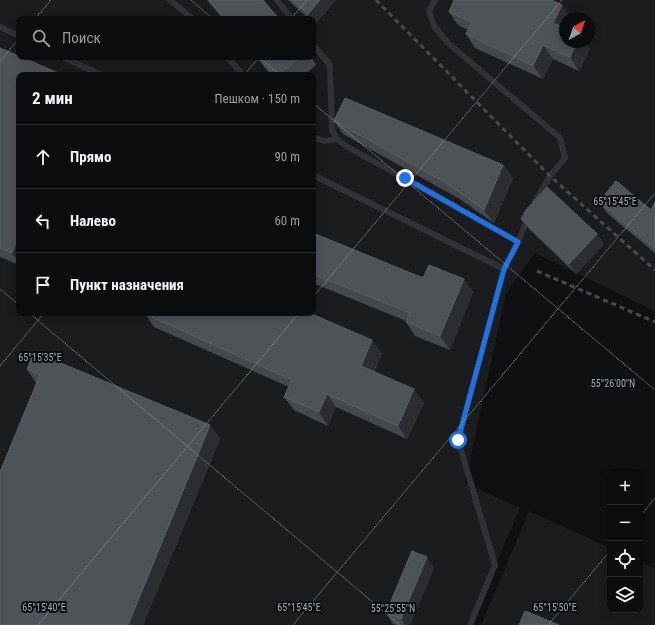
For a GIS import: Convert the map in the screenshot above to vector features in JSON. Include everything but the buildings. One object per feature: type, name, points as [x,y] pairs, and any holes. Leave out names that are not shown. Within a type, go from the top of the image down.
[{"type":"lane","points":[[170,0],[189,16]]},
{"type":"lane","points":[[276,0],[289,16]]},
{"type":"lane","points":[[435,0],[429,11],[431,18],[434,26],[448,43],[560,138],[564,158],[550,176],[532,208]]},
{"type":"lane","points":[[0,27],[16,35]]},
{"type":"lane","points":[[316,49],[330,65],[332,130],[337,139],[346,146],[518,242]]},
{"type":"lane","points":[[69,60],[95,72]]},
{"type":"lane","points":[[230,60],[240,72]]},
{"type":"lane","points":[[316,138],[324,141],[337,139]]},
{"type":"lane","points":[[316,176],[504,269]]},
{"type":"lane","points":[[470,625],[495,565],[458,440],[504,269],[530,215]]},
{"type":"shaded area","points":[[0,0],[655,0],[655,311],[535,253],[506,293],[465,483],[520,508],[470,625],[0,625]]},
{"type":"shaded area","points":[[529,511],[607,547],[607,613],[643,613],[643,563],[655,569],[655,625],[481,625]]},
{"type":"railway","points":[[376,0],[550,176],[655,270]]},
{"type":"railway","points":[[537,271],[655,322]]},
{"type":"route","points":[[405,178],[518,242],[504,269],[458,440]]}]
